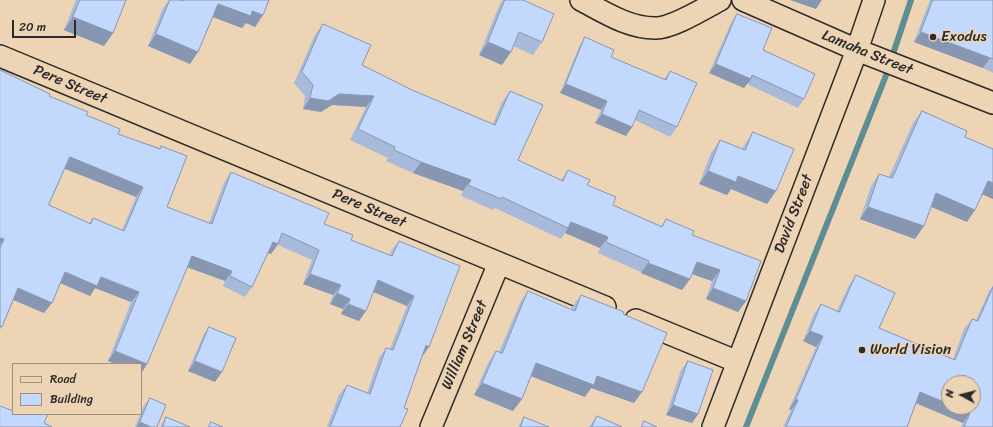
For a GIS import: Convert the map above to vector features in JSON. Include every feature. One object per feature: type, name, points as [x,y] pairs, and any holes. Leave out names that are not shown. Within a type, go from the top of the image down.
[{"type":"street","points":[[581,0],[621,22],[656,29],[686,19],[720,0]]},
{"type":"street","name":"Lamaha Street","points":[[743,0],[857,50],[993,103]]},
{"type":"street","name":"David Street","points":[[713,427],[857,50],[874,0]]},
{"type":"street","name":"Pere Street","points":[[0,56],[738,362]]},
{"type":"street","name":"William Street","points":[[432,427],[499,263]]},
{"type":"building","points":[[80,0],[126,0],[113,33],[73,17]]},
{"type":"building","points":[[170,0],[269,0],[263,15],[252,11],[251,16],[218,4],[198,52],[156,34]]},
{"type":"building","points":[[505,0],[523,0],[554,14],[542,42],[519,32],[511,52],[488,42]]},
{"type":"building","points":[[933,0],[993,0],[993,59],[921,32]]},
{"type":"building","points":[[737,14],[772,28],[763,50],[815,74],[804,99],[752,75],[751,79],[716,64]]},
{"type":"building","points":[[323,24],[371,45],[362,65],[412,90],[495,125],[510,91],[543,105],[518,160],[563,181],[568,170],[590,180],[587,185],[616,197],[613,205],[662,227],[666,219],[694,231],[692,235],[761,261],[746,301],[713,288],[720,270],[697,262],[690,279],[648,263],[649,261],[606,242],[608,237],[571,222],[568,228],[502,197],[501,199],[468,185],[471,180],[421,162],[394,150],[395,147],[358,129],[374,96],[339,94],[328,101],[310,98],[313,85],[302,72]]},
{"type":"building","points":[[585,37],[614,50],[611,57],[666,80],[670,71],[697,83],[677,127],[639,110],[632,127],[602,114],[607,101],[566,84]]},
{"type":"building","points":[[0,70],[50,94],[49,96],[88,112],[86,115],[120,129],[118,134],[160,149],[161,146],[187,156],[167,207],[212,224],[231,172],[329,213],[324,224],[353,235],[351,240],[392,256],[399,241],[460,266],[429,347],[426,345],[404,408],[408,409],[400,427],[330,427],[347,385],[370,394],[386,348],[393,350],[414,296],[378,280],[366,311],[348,304],[350,299],[337,293],[341,285],[310,274],[319,250],[282,233],[278,244],[273,242],[252,287],[230,276],[232,271],[192,256],[147,364],[115,351],[139,292],[101,277],[97,286],[65,272],[52,303],[18,288],[2,327],[0,326],[0,248],[4,239],[0,238]],"holes":[[[70,157],[143,187],[124,231],[93,218],[91,224],[49,205]]]},
{"type":"building","points":[[922,111],[967,131],[965,137],[993,149],[993,183],[988,181],[975,210],[936,193],[924,226],[868,207],[879,174],[892,178]]},
{"type":"building","points":[[753,132],[794,149],[776,191],[738,176],[736,182],[708,171],[720,140],[745,150]]},
{"type":"building","points":[[856,275],[895,293],[879,328],[955,360],[972,319],[978,321],[993,287],[993,427],[964,427],[969,415],[981,415],[981,375],[941,375],[941,401],[920,392],[907,427],[786,427],[798,400],[796,399],[823,336],[810,331],[821,304],[839,312]]},
{"type":"building","points":[[528,291],[575,311],[581,295],[624,312],[623,314],[667,333],[642,392],[597,376],[594,385],[536,363],[522,399],[482,383],[496,351],[502,353]]},
{"type":"building","points":[[209,327],[236,338],[222,372],[195,361]]},
{"type":"building","points":[[688,361],[713,370],[698,414],[673,405]]},
{"type":"building","points":[[150,398],[166,405],[157,427],[151,427],[140,422]]},
{"type":"building","points":[[0,406],[12,411],[12,415],[48,415],[44,423],[52,427],[0,427]]},
{"type":"building","points":[[597,416],[622,427],[592,427]]},
{"type":"building","points":[[166,417],[190,427],[163,427]]},
{"type":"building","points":[[524,417],[549,427],[521,427]]},
{"type":"building","points":[[644,421],[657,427],[642,427]]},
{"type":"building","points":[[211,422],[223,427],[209,427]]},
{"type":"waterway","points":[[746,427],[885,78],[911,0]]},
{"type":"place","name":"Exodus","points":[[933,37]]},
{"type":"place","name":"World Vision","points":[[862,350]]}]
